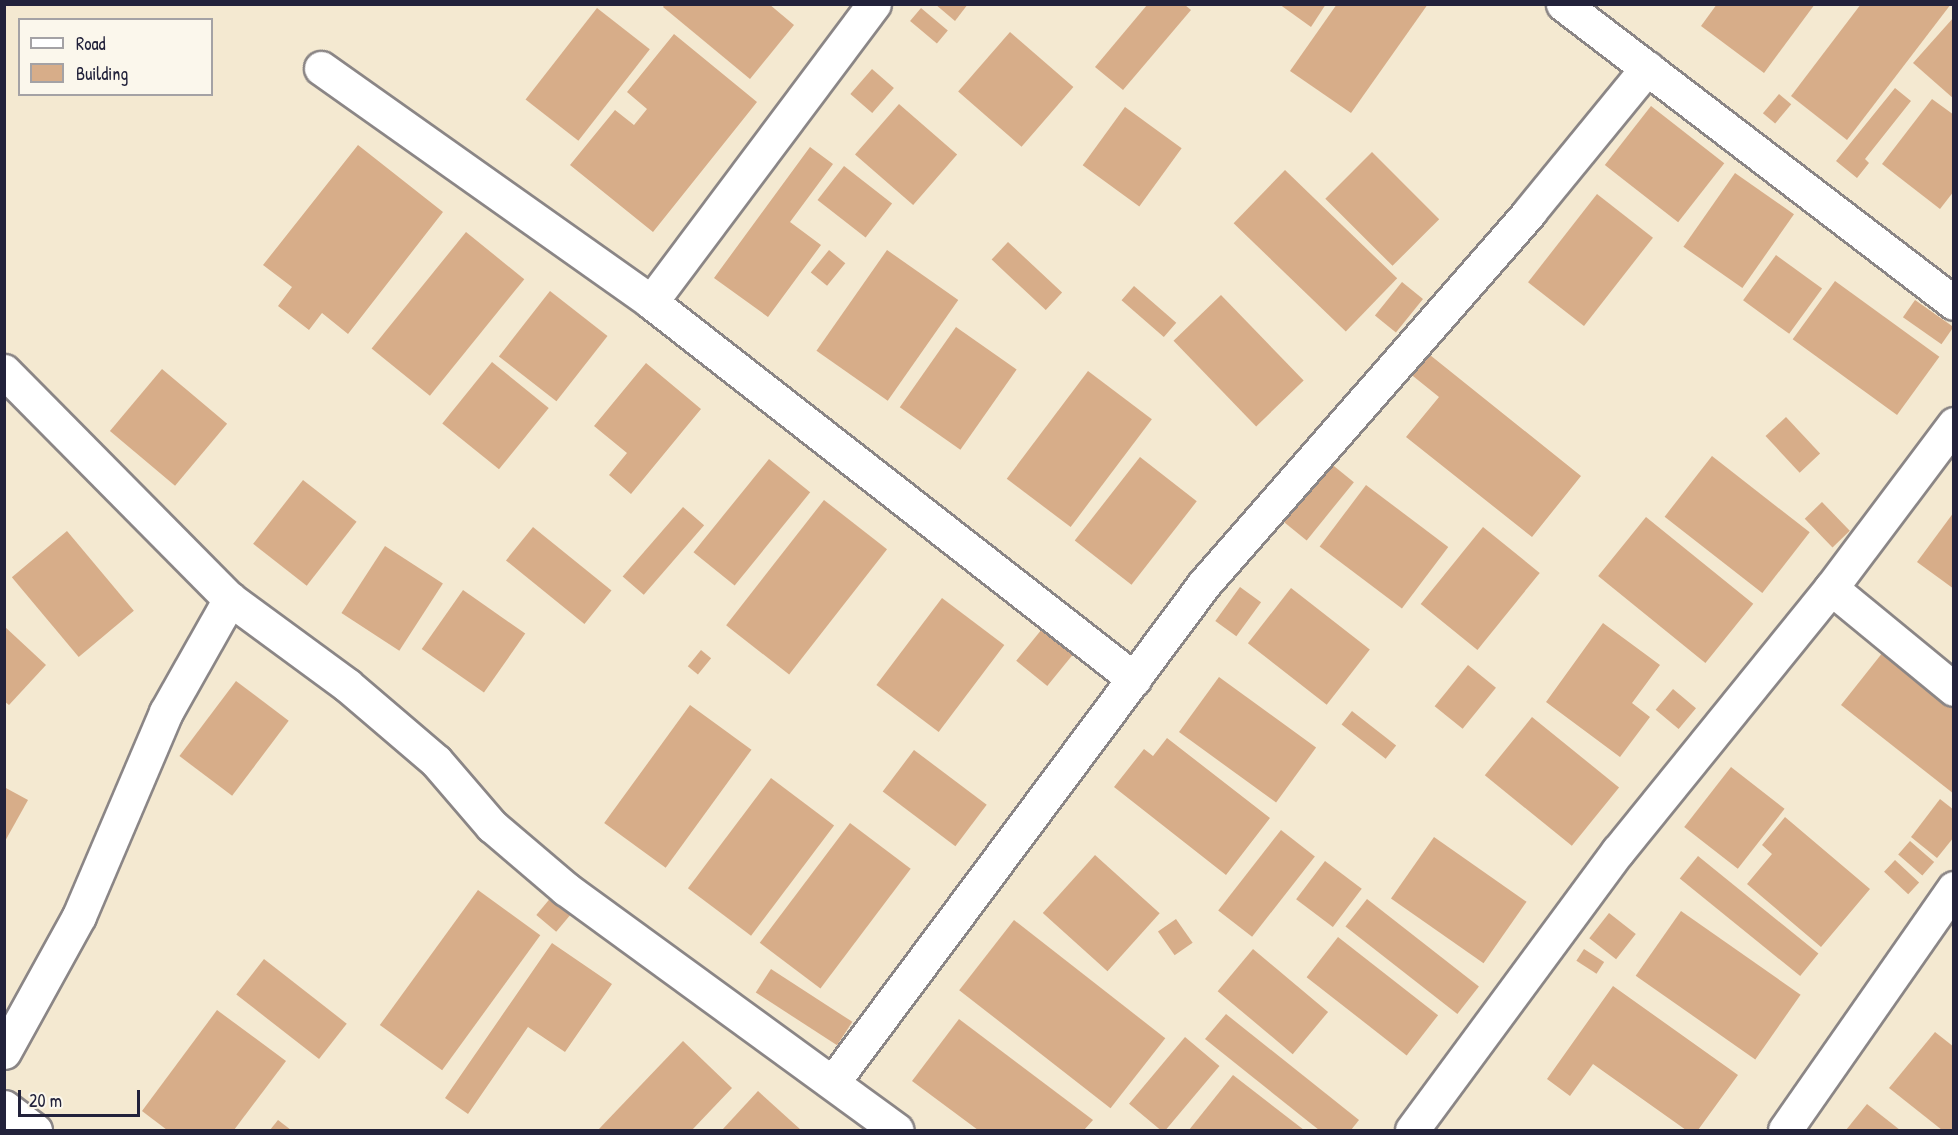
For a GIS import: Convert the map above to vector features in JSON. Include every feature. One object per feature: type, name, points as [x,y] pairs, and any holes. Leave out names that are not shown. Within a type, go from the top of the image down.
[{"type":"street","points":[[651,302],[874,4]]},
{"type":"street","points":[[1563,4],[1953,303]]},
{"type":"street","points":[[321,68],[651,302],[1134,679]]},
{"type":"street","points":[[833,1082],[1204,584],[1530,211],[1647,68]]},
{"type":"street","points":[[4,371],[230,599],[347,685],[436,761],[492,826],[566,889],[833,1082],[896,1131]]},
{"type":"street","points":[[1412,1131],[1618,851],[1831,588],[1953,424]]},
{"type":"street","points":[[1831,588],[1953,689]]},
{"type":"street","points":[[4,1052],[79,916],[166,712],[230,599]]},
{"type":"street","points":[[1785,1131],[1953,888]]},
{"type":"street","points":[[4,1107],[35,1131]]},
{"type":"building","points":[[665,4],[769,4],[794,25],[750,79],[663,7]]},
{"type":"building","points":[[935,4],[968,4],[955,21]]},
{"type":"building","points":[[1279,4],[1326,4],[1311,27]]},
{"type":"building","points":[[1337,4],[1428,4],[1351,113],[1290,71]]},
{"type":"building","points":[[1717,4],[1815,4],[1764,73],[1701,26]]},
{"type":"building","points":[[1861,4],[1951,4],[1847,140],[1791,96]]},
{"type":"building","points":[[1147,5],[1185,5],[1191,10],[1123,90],[1095,67]]},
{"type":"building","points":[[597,8],[650,49],[578,141],[526,99]]},
{"type":"building","points":[[921,8],[948,30],[937,44],[910,21]]},
{"type":"building","points":[[1954,17],[1954,99],[1913,63]]},
{"type":"building","points":[[1010,32],[1073,87],[1022,147],[958,92]]},
{"type":"building","points":[[674,34],[757,102],[653,232],[570,165],[615,110],[634,125],[647,109],[627,92]]},
{"type":"building","points":[[872,69],[894,88],[872,113],[850,94]]},
{"type":"building","points":[[1895,88],[1911,101],[1865,159],[1869,163],[1857,178],[1836,161]]},
{"type":"building","points":[[1779,94],[1791,104],[1775,123],[1763,113]]},
{"type":"building","points":[[1932,99],[1954,115],[1954,191],[1940,209],[1882,164]]},
{"type":"building","points":[[899,104],[957,155],[913,205],[855,155]]},
{"type":"building","points":[[1651,106],[1724,163],[1678,222],[1605,165]]},
{"type":"building","points":[[1125,107],[1182,148],[1139,206],[1083,165]]},
{"type":"building","points":[[358,145],[443,212],[348,334],[322,313],[309,330],[278,306],[292,287],[263,265]]},
{"type":"building","points":[[810,147],[833,164],[790,222],[821,245],[768,317],[714,278]]},
{"type":"building","points":[[1372,152],[1439,219],[1393,266],[1325,199]]},
{"type":"building","points":[[844,166],[892,204],[866,237],[818,200]]},
{"type":"building","points":[[1285,170],[1397,278],[1346,332],[1234,223]]},
{"type":"building","points":[[1735,173],[1794,214],[1742,288],[1683,247]]},
{"type":"building","points":[[1597,194],[1653,238],[1584,326],[1528,282]]},
{"type":"building","points":[[466,232],[524,279],[430,396],[372,349]]},
{"type":"building","points":[[1008,242],[1062,292],[1046,310],[992,260]]},
{"type":"building","points":[[829,250],[845,263],[827,286],[811,273]]},
{"type":"building","points":[[887,250],[958,300],[888,401],[816,351]]},
{"type":"building","points":[[1776,255],[1822,289],[1789,334],[1743,300]]},
{"type":"building","points":[[1835,281],[1939,357],[1897,415],[1793,339]]},
{"type":"building","points":[[1402,282],[1423,299],[1396,332],[1375,315]]},
{"type":"building","points":[[1134,286],[1176,323],[1164,337],[1122,300]]},
{"type":"building","points":[[550,291],[608,336],[556,401],[499,356]]},
{"type":"building","points":[[1221,295],[1304,381],[1256,426],[1174,341]]},
{"type":"building","points":[[1915,300],[1954,327],[1941,344],[1903,317]]},
{"type":"building","points":[[956,327],[1017,369],[960,450],[900,407]]},
{"type":"building","points":[[1425,351],[1581,476],[1532,537],[1406,437],[1439,397],[1408,372]]},
{"type":"building","points":[[492,362],[549,408],[499,469],[442,423]]},
{"type":"building","points":[[646,363],[701,409],[631,494],[609,475],[627,453],[594,426]]},
{"type":"building","points":[[162,369],[227,424],[175,486],[110,431]]},
{"type":"building","points":[[1088,371],[1152,419],[1071,527],[1007,479]]},
{"type":"building","points":[[1786,417],[1820,454],[1800,473],[1766,436]]},
{"type":"building","points":[[1712,456],[1810,532],[1762,593],[1665,517]]},
{"type":"building","points":[[1140,457],[1197,501],[1131,585],[1075,541]]},
{"type":"building","points":[[769,459],[810,492],[735,586],[693,552]]},
{"type":"building","points":[[1329,462],[1354,482],[1307,540],[1282,520]]},
{"type":"building","points":[[303,480],[357,522],[307,586],[253,544]]},
{"type":"building","points":[[1366,485],[1448,547],[1402,608],[1320,546]]},
{"type":"building","points":[[824,500],[887,549],[789,675],[726,625]]},
{"type":"building","points":[[1822,502],[1850,531],[1833,547],[1805,519]]},
{"type":"building","points":[[683,507],[704,525],[644,595],[623,576]]},
{"type":"building","points":[[1954,512],[1954,589],[1917,562]]},
{"type":"building","points":[[1646,517],[1753,604],[1705,663],[1598,576]]},
{"type":"building","points":[[533,527],[611,591],[584,624],[506,560]]},
{"type":"building","points":[[1483,527],[1540,573],[1477,650],[1421,604]]},
{"type":"building","points":[[67,531],[134,611],[79,657],[12,577]]},
{"type":"building","points":[[385,546],[443,584],[399,651],[341,613]]},
{"type":"building","points":[[1240,587],[1261,602],[1236,636],[1215,621]]},
{"type":"building","points":[[1291,588],[1370,650],[1327,705],[1248,643]]},
{"type":"building","points":[[463,590],[525,634],[484,693],[422,649]]},
{"type":"building","points":[[942,598],[1004,645],[939,732],[876,685]]},
{"type":"building","points":[[1603,623],[1660,665],[1632,703],[1650,717],[1620,757],[1546,702]]},
{"type":"building","points":[[4,626],[46,665],[9,705],[4,701]]},
{"type":"building","points":[[1042,629],[1073,654],[1047,686],[1016,661]]},
{"type":"building","points":[[1887,647],[1954,699],[1954,794],[1841,705]]},
{"type":"building","points":[[701,650],[711,658],[698,675],[688,666]]},
{"type":"building","points":[[1468,665],[1496,688],[1463,729],[1435,706]]},
{"type":"building","points":[[1219,677],[1316,748],[1276,803],[1179,732]]},
{"type":"building","points":[[236,681],[289,721],[232,796],[179,756]]},
{"type":"building","points":[[1673,689],[1696,708],[1679,729],[1656,710]]},
{"type":"building","points":[[690,705],[751,750],[666,868],[604,823]]},
{"type":"building","points":[[1352,711],[1396,745],[1386,759],[1342,724]]},
{"type":"building","points":[[1532,717],[1619,787],[1572,846],[1485,775]]},
{"type":"building","points":[[1167,738],[1270,818],[1226,875],[1114,787],[1144,749],[1153,756]]},
{"type":"building","points":[[914,750],[987,805],[955,846],[883,792]]},
{"type":"building","points":[[1731,767],[1785,809],[1738,869],[1684,827]]},
{"type":"building","points":[[771,778],[834,826],[751,936],[688,888]]},
{"type":"building","points":[[4,787],[28,800],[4,843]]},
{"type":"building","points":[[1940,799],[1954,810],[1954,837],[1937,858],[1911,837]]},
{"type":"building","points":[[1785,817],[1870,889],[1821,947],[1747,884],[1772,854],[1762,845]]},
{"type":"building","points":[[850,823],[911,869],[820,989],[760,943]]},
{"type":"building","points":[[1281,830],[1315,856],[1252,937],[1218,910]]},
{"type":"building","points":[[1434,837],[1527,902],[1484,963],[1391,898]]},
{"type":"building","points":[[1910,841],[1934,862],[1922,876],[1898,855]]},
{"type":"building","points":[[1095,855],[1160,913],[1107,971],[1043,913]]},
{"type":"building","points":[[1698,856],[1818,954],[1800,976],[1680,879]]},
{"type":"building","points":[[1895,860],[1919,883],[1908,894],[1884,872]]},
{"type":"building","points":[[1325,861],[1362,889],[1333,927],[1296,899]]},
{"type":"building","points":[[478,890],[540,935],[442,1070],[380,1025]]},
{"type":"building","points":[[553,895],[573,912],[556,932],[536,915]]},
{"type":"building","points":[[1367,899],[1479,986],[1457,1014],[1345,927]]},
{"type":"building","points":[[1681,911],[1801,995],[1755,1059],[1636,976]]},
{"type":"building","points":[[1609,913],[1636,934],[1616,959],[1589,938]]},
{"type":"building","points":[[1176,919],[1193,943],[1175,955],[1158,932]]},
{"type":"building","points":[[1014,920],[1165,1038],[1111,1108],[959,990]]},
{"type":"building","points":[[1338,937],[1438,1015],[1407,1055],[1307,977]]},
{"type":"building","points":[[552,943],[612,984],[565,1052],[528,1027],[468,1114],[445,1098]]},
{"type":"building","points":[[1253,949],[1328,1012],[1293,1054],[1218,991]]},
{"type":"building","points":[[1584,949],[1604,962],[1597,974],[1576,961]]},
{"type":"building","points":[[264,959],[347,1024],[319,1059],[236,994]]},
{"type":"building","points":[[771,969],[852,1022],[837,1045],[756,992]]},
{"type":"building","points":[[1613,986],[1738,1075],[1698,1130],[1686,1130],[1593,1064],[1570,1096],[1547,1079]]},
{"type":"building","points":[[217,1010],[286,1061],[234,1130],[167,1130],[142,1111]]},
{"type":"building","points":[[1226,1014],[1359,1120],[1351,1130],[1319,1130],[1205,1039]]},
{"type":"building","points":[[959,1019],[1093,1120],[1084,1130],[978,1130],[912,1081]]},
{"type":"building","points":[[1935,1032],[1954,1047],[1954,1130],[1942,1130],[1889,1088]]},
{"type":"building","points":[[1185,1037],[1219,1066],[1166,1130],[1160,1130],[1129,1104]]},
{"type":"building","points":[[683,1041],[732,1088],[692,1130],[598,1130]]},
{"type":"building","points":[[1233,1075],[1304,1130],[1189,1130]]},
{"type":"building","points":[[758,1091],[801,1130],[722,1130]]},
{"type":"building","points":[[1867,1104],[1900,1130],[1846,1130]]},
{"type":"building","points":[[278,1120],[291,1130],[270,1130]]}]
